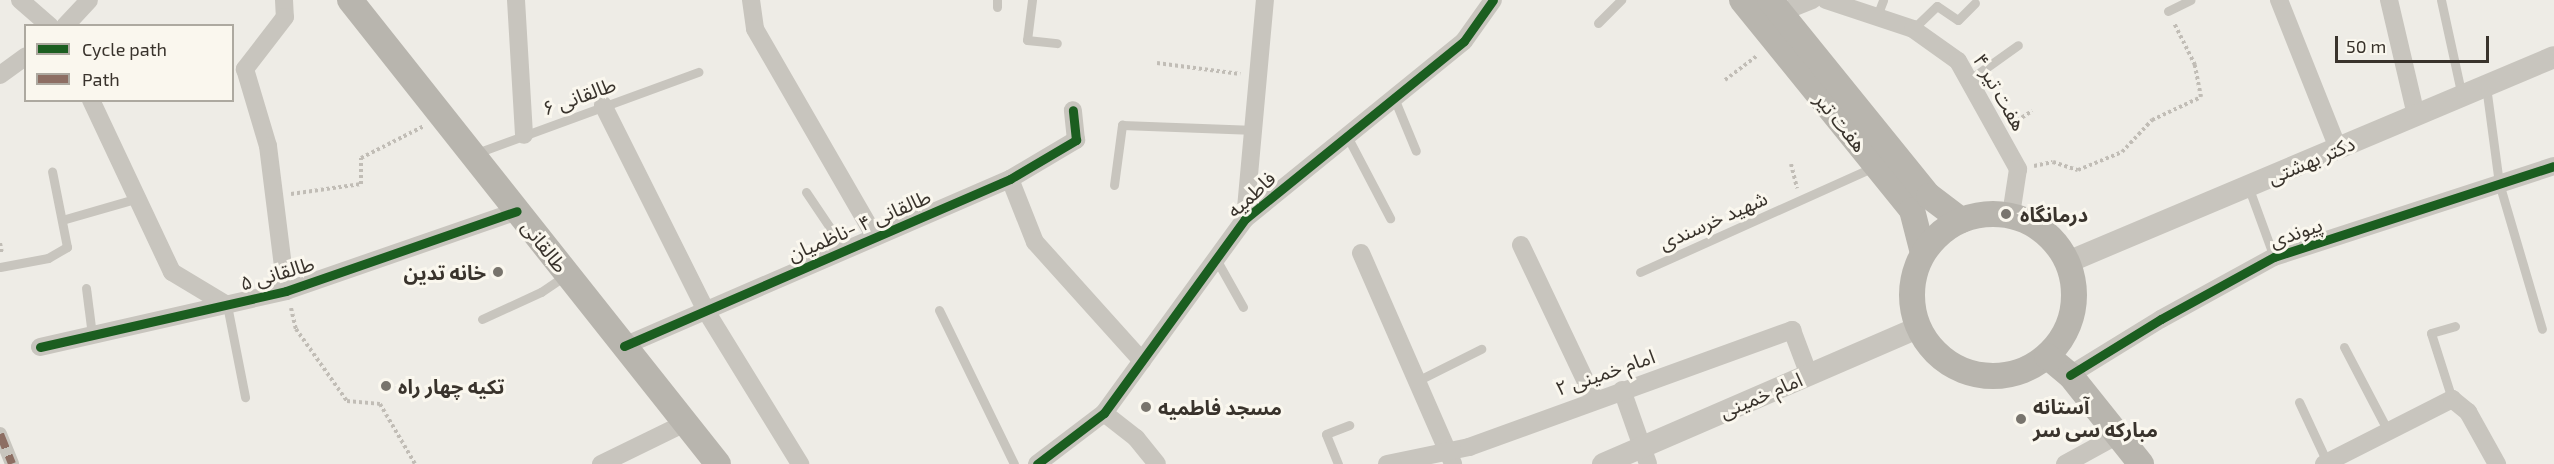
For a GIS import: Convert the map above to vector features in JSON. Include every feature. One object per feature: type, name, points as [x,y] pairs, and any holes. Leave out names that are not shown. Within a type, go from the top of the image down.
[{"type":"main road","name":"طالقانی","points":[[350,0],[718,464]]},
{"type":"main road","name":"هفت تیر","points":[[1742,0],[1912,210],[1923,253]]},
{"type":"main road","name":"هفت تیر","points":[[1775,6],[1929,196],[1961,220]]},
{"type":"main road","points":[[1986,213],[2011,215],[2035,224],[2055,241],[2068,262],[2074,287],[2073,312],[2064,336],[2048,356],[2026,369],[2001,375],[1976,374],[1952,364],[1932,348],[1918,327],[1912,302],[1914,277],[1923,253],[1940,234],[1961,220],[1986,213]]},
{"type":"main road","points":[[2048,356],[2070,375],[2141,464]]},
{"type":"street","points":[[20,0],[48,24]]},
{"type":"street","points":[[67,24],[89,0]]},
{"type":"street","points":[[284,0],[285,17],[245,69],[268,146],[286,291]]},
{"type":"street","points":[[516,0],[524,135]]},
{"type":"street","points":[[750,0],[755,29],[875,237]]},
{"type":"street","points":[[1245,219],[1255,130],[1265,0]]},
{"type":"street","name":"فاطمیه","points":[[1037,464],[1104,413],[1245,219],[1464,41],[1493,0]]},
{"type":"street","points":[[1775,6],[1813,0]]},
{"type":"street","name":"هفت تیر ۴","points":[[1827,0],[1880,8],[1914,29],[1958,62],[2018,169]]},
{"type":"street","points":[[2279,0],[2338,148]]},
{"type":"street","points":[[2389,0],[2416,115]]},
{"type":"street","points":[[0,75],[24,57]]},
{"type":"street","name":"دکتر بهشتی","points":[[2068,262],[2554,57]]},
{"type":"street","points":[[92,102],[172,272],[227,305]]},
{"type":"street","points":[[603,105],[706,311],[800,464]]},
{"type":"street","name":"طالقانی ۴ -ناظمیان","points":[[624,346],[1010,179],[1076,140],[1073,110]]},
{"type":"street","name":"پیوندی","points":[[2070,375],[2161,319],[2274,257],[2554,166]]},
{"type":"street","points":[[2011,215],[2018,169]]},
{"type":"street","points":[[1010,179],[1035,242],[1142,361]]},
{"type":"street","name":"طالقانی ۵","points":[[40,347],[286,291],[517,212]]},
{"type":"street","points":[[1521,245],[1594,399]]},
{"type":"street","points":[[1361,253],[1450,458]]},
{"type":"street","name":"امام خمینی","points":[[1603,464],[1645,455],[1809,375],[1918,327]]},
{"type":"street","name":"امام خمینی ۲","points":[[1387,464],[1450,458],[1594,399],[1791,330],[1809,375]]},
{"type":"street","points":[[1622,390],[1645,455]]},
{"type":"street","points":[[2325,463],[2452,399],[2468,412],[2497,464]]},
{"type":"street","points":[[1104,413],[1136,438],[1157,464]]},
{"type":"street","points":[[601,464],[685,423]]},
{"type":"street","points":[[0,434],[12,464]]},
{"type":"street","points":[[2065,464],[2118,435]]},
{"type":"lane","points":[[1032,0],[1027,40],[1057,43]]},
{"type":"lane","points":[[1598,23],[1620,0]]},
{"type":"lane","points":[[2168,11],[2191,0]]},
{"type":"lane","points":[[2441,0],[2462,96]]},
{"type":"lane","points":[[1914,29],[1938,6],[1958,20],[1975,3]]},
{"type":"lane","points":[[1969,80],[2018,45]]},
{"type":"lane","name":"طالقانی ۶","points":[[472,155],[698,72]]},
{"type":"lane","points":[[2486,86],[2499,183],[2542,329]]},
{"type":"lane","points":[[1394,98],[1416,151]]},
{"type":"lane","points":[[1114,185],[1122,125],[1255,130]]},
{"type":"lane","points":[[1347,136],[1390,218]]},
{"type":"lane","name":"شهید خرسندی","points":[[1640,272],[1877,166]]},
{"type":"lane","points":[[0,267],[48,258],[67,247],[52,171]]},
{"type":"lane","points":[[2248,186],[2274,257]]},
{"type":"lane","points":[[806,192],[845,250]]},
{"type":"lane","points":[[62,220],[138,198]]},
{"type":"lane","points":[[1216,259],[1243,307]]},
{"type":"lane","points":[[482,319],[541,292],[567,274]]},
{"type":"lane","points":[[86,288],[92,335]]},
{"type":"lane","points":[[227,305],[245,397]]},
{"type":"lane","points":[[939,310],[1014,464]]},
{"type":"lane","points":[[2452,399],[2431,333],[2455,326]]},
{"type":"lane","points":[[2344,347],[2388,431]]},
{"type":"lane","points":[[1417,381],[1481,349]]},
{"type":"lane","points":[[2299,402],[2325,463]]},
{"type":"lane","points":[[1338,464],[1326,434],[1349,425]]},
{"type":"path","points":[[2018,169],[2053,162],[2078,170],[2122,152],[2152,120],[2201,97],[2195,64],[2168,11]]},
{"type":"path","points":[[1725,80],[1776,42]]},
{"type":"path","points":[[1157,63],[1259,77]]},
{"type":"path","points":[[273,197],[361,184],[361,159],[443,117]]},
{"type":"path","points":[[1791,164],[1800,200]]},
{"type":"path","points":[[286,291],[296,329],[347,401],[380,404],[415,464]]},
{"type":"marked path","points":[[0,434],[12,464]]},
{"type":"cycle path","points":[[1037,464],[1104,413],[1245,219],[1464,41],[1493,0]]},
{"type":"cycle path","points":[[624,346],[1010,179],[1076,140],[1073,110]]},
{"type":"cycle path","points":[[2070,375],[2161,319],[2274,257],[2554,166]]},
{"type":"cycle path","points":[[40,347],[286,291],[517,211]]},
{"type":"place","name":"درمانگاه","points":[[2006,214]]},
{"type":"place","name":"خانه تدین","points":[[498,272]]},
{"type":"place","name":"تکیه چهار راه","points":[[386,386]]},
{"type":"place","name":"مسجد فاطمیه","points":[[1146,407]]},
{"type":"place","name":"آستانه مبارکه سی سر","points":[[2021,419]]}]
